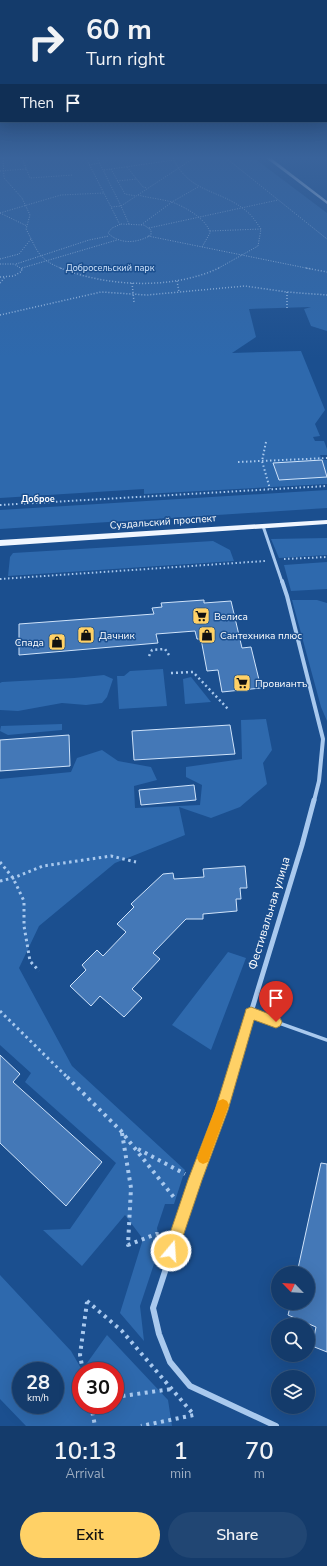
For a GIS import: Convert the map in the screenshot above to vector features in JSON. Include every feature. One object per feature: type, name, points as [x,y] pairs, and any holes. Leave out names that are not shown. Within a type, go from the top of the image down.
[{"type":"main road","name":"Суздальский проспект","points":[[0,543],[327,522]]},
{"type":"street","name":"Фестивальная улица","points":[[263,526],[287,596],[323,739],[318,781],[302,845],[221,1110],[195,1180],[153,1308],[159,1334],[170,1362],[190,1386],[276,1426]]},
{"type":"lane","points":[[251,1013],[327,1040]]},
{"type":"path","points":[[24,225],[27,226],[26,229],[31,240],[46,261],[73,273],[117,282],[132,283],[177,281],[205,274],[228,264],[258,246],[261,229],[259,225]]},
{"type":"path","points":[[109,236],[108,233],[110,228],[124,225]]},
{"type":"path","points":[[136,225],[149,228],[166,225]]},
{"type":"path","points":[[202,247],[209,238],[210,231],[206,225]]},
{"type":"path","points":[[309,225],[327,239]]},
{"type":"path","points":[[16,264],[22,268],[117,240],[137,240],[148,236],[152,232],[149,228]]},
{"type":"path","points":[[210,231],[261,229]]},
{"type":"path","points":[[0,264],[16,264],[89,240],[109,236],[117,240]]},
{"type":"path","points":[[148,236],[327,272]]},
{"type":"path","points":[[0,259],[18,254],[31,240]]},
{"type":"path","points":[[0,277],[19,274],[22,271],[22,268]]},
{"type":"path","points":[[0,283],[6,277]]},
{"type":"path","points":[[177,281],[179,292]]},
{"type":"path","points":[[132,283],[134,302]]},
{"type":"path","points":[[0,315],[101,292],[134,294],[179,292],[245,286],[287,292],[327,295]]},
{"type":"path","points":[[287,292],[287,308]]},
{"type":"path","points":[[266,442],[262,461],[270,489]]},
{"type":"path","points":[[238,462],[327,458]]},
{"type":"path","points":[[0,505],[327,486]]},
{"type":"path","points":[[0,579],[327,557]]},
{"type":"path","points":[[149,656],[152,650],[165,649],[169,655]]},
{"type":"path","points":[[171,673],[193,672],[228,708]]},
{"type":"path","points":[[0,881],[13,878],[42,866],[111,856],[136,862]]},
{"type":"path","points":[[0,862],[13,878],[24,901],[24,926],[30,961],[39,971]]},
{"type":"path","points":[[0,1011],[121,1131],[185,1211]]},
{"type":"path","points":[[121,1131],[131,1188],[128,1245],[156,1234],[176,1237]]},
{"type":"path","points":[[136,1148],[195,1180]]},
{"type":"path","points":[[81,1362],[80,1355],[87,1301],[122,1330],[194,1415],[141,1426]]},
{"type":"path","points":[[124,1396],[172,1389]]},
{"type":"path","points":[[93,1414],[95,1426]]},
{"type":"green space","name":"Добросельский парк","points":[[0,225],[327,225],[327,331],[311,326],[304,309],[311,307],[249,309],[256,337],[232,353],[301,351],[325,410],[315,424],[320,436],[313,437],[315,441],[324,441],[327,449],[327,455],[320,455],[322,460],[327,460],[327,484],[144,494],[144,489],[0,498]]},
{"type":"green space","points":[[327,490],[327,508],[0,529],[0,510]]},
{"type":"green space","points":[[327,538],[327,555],[279,558],[271,539]]},
{"type":"green space","points":[[213,541],[230,550],[234,561],[8,576],[10,557],[13,553]]},
{"type":"green space","points":[[327,562],[327,589],[291,591],[284,565]]},
{"type":"green space","points":[[292,600],[317,600],[327,603],[327,721],[321,707]]},
{"type":"green space","points":[[163,669],[167,706],[119,709],[117,676],[124,676],[130,671]]},
{"type":"green space","points":[[104,675],[113,679],[107,697],[102,703],[86,705],[62,703],[18,711],[0,710],[0,683],[2,682]]},
{"type":"green space","points":[[191,677],[211,702],[185,704],[183,679]]},
{"type":"green space","points":[[266,719],[272,750],[263,763],[267,784],[240,807],[211,818],[179,807],[185,835],[115,863],[39,926],[19,968],[72,1066],[185,1170],[174,1204],[165,1204],[157,1228],[160,1246],[140,1306],[144,1341],[120,1313],[143,1239],[125,1215],[82,1266],[43,1230],[70,1229],[116,1163],[25,1082],[31,1073],[0,1045],[0,779],[71,772],[77,758],[102,750],[118,761],[151,767],[157,780],[134,786],[135,808],[200,805],[202,785],[186,777],[186,767],[242,759],[241,720]]},
{"type":"green space","points":[[62,724],[62,730],[8,735],[0,731],[1,726]]},
{"type":"green space","points":[[228,952],[246,958],[211,1050],[172,1025]]},
{"type":"green space","points":[[0,1275],[71,1351],[77,1362],[72,1362],[72,1414],[124,1414],[124,1362],[88,1362],[107,1335],[168,1400],[172,1426],[26,1426],[14,1414],[64,1414],[64,1362],[12,1362],[12,1411],[0,1399]]},
{"type":"building","points":[[322,460],[327,477],[279,480],[273,463]]},
{"type":"building","points":[[204,600],[204,603],[231,601],[242,648],[251,647],[261,688],[222,692],[218,670],[207,671],[201,639],[197,639],[195,631],[156,634],[158,643],[19,655],[19,624],[154,614],[152,608],[162,607],[161,603]]},
{"type":"building","points":[[230,725],[235,754],[134,760],[132,731]]},
{"type":"building","points":[[69,735],[70,766],[0,771],[0,740]]},
{"type":"building","points":[[194,785],[196,800],[141,805],[139,790]]},
{"type":"building","points":[[245,866],[247,888],[240,888],[241,899],[236,899],[237,911],[203,914],[203,919],[186,919],[153,953],[160,959],[132,989],[142,998],[124,1017],[100,996],[91,1006],[70,986],[86,970],[82,965],[97,950],[103,956],[126,932],[117,924],[134,907],[131,904],[163,874],[173,873],[174,879],[204,877],[203,869]]},
{"type":"building","points":[[0,1055],[20,1074],[13,1082],[102,1162],[66,1206],[0,1143]]},
{"type":"building","points":[[321,1163],[327,1164],[327,1352],[315,1347],[315,1318],[295,1318],[288,1315],[289,1310],[315,1310],[315,1266],[299,1266]]},
{"type":"slow traffic","points":[[203,1158],[223,1105]]},
{"type":"place","name":"Велиса","points":[[201,616]]},
{"type":"place","name":"Дачник","points":[[86,635]]},
{"type":"place","name":"Сантехника плюс","points":[[207,635]]},
{"type":"place","name":"Спада","points":[[57,642]]},
{"type":"place","name":"Провиантъ","points":[[242,683]]},
{"type":"district","name":"Доброе","points":[[38,499]]},
{"type":"route","points":[[171,1251],[221,1110],[251,1013],[276,1022]]}]
